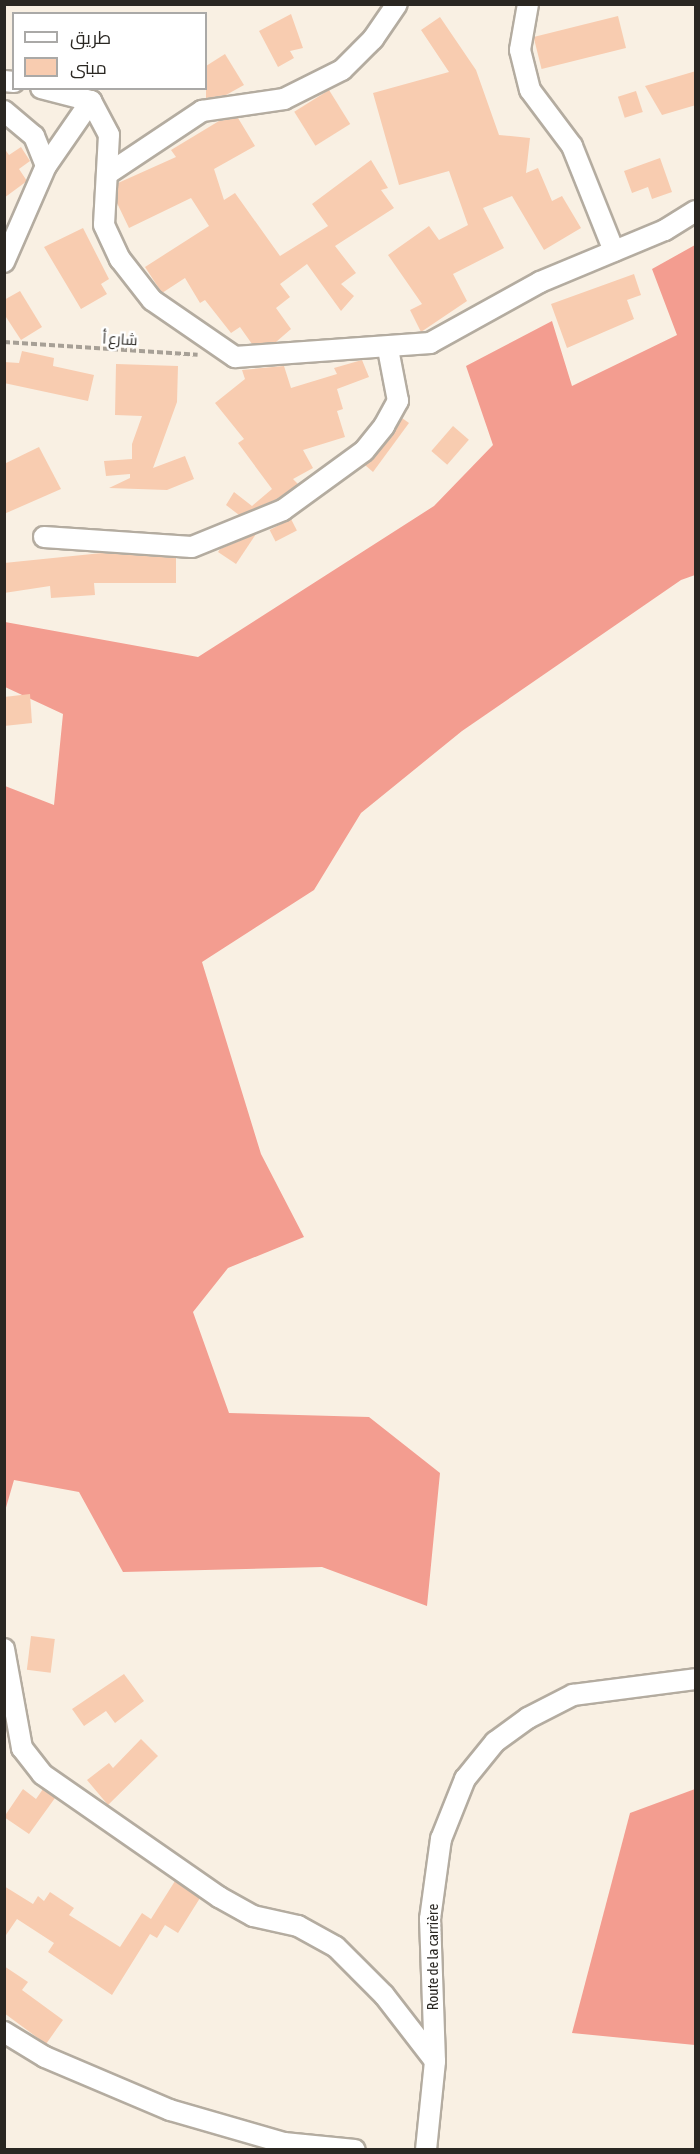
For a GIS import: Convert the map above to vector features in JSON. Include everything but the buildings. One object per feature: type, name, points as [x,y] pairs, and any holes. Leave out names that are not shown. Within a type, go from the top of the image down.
[{"type":"street","points":[[109,173],[202,111],[284,99],[342,70],[373,39],[397,4]]},
{"type":"street","points":[[528,4],[520,50],[530,90],[572,146],[614,251]]},
{"type":"street","points":[[49,90],[91,100],[109,135],[109,173],[104,225],[120,259],[152,300],[235,357],[388,349],[430,343],[540,282],[665,230],[696,210]]},
{"type":"street","points":[[4,262],[46,166],[91,100]]},
{"type":"street","points":[[4,111],[34,136],[46,166]]},
{"type":"street","points":[[44,537],[192,547],[283,510],[364,451],[384,426],[398,401],[388,349]]},
{"type":"street","points":[[4,1649],[22,1748],[42,1774],[219,1898],[253,1916],[298,1926],[336,1947],[384,1995],[435,2061]]},
{"type":"street","name":"Route de la carrière","points":[[426,2150],[435,2061],[430,1919],[441,1839],[465,1779],[495,1742],[528,1718],[573,1695],[696,1679]]},
{"type":"street","points":[[4,2032],[45,2057],[170,2110],[284,2143],[355,2150]]},
{"type":"path","name":"شارع أ","points":[[4,342],[235,357]]},
{"type":"shaded area","points":[[695,245],[695,575],[681,580],[462,731],[361,813],[314,890],[202,962],[261,1154],[304,1237],[228,1268],[193,1312],[229,1413],[369,1417],[440,1473],[427,1606],[322,1567],[123,1572],[79,1492],[14,1480],[5,1511],[5,786],[54,805],[63,714],[5,687],[5,622],[198,657],[434,506],[493,445],[466,366],[552,321],[572,386],[677,335],[652,269]]},
{"type":"shaded area","points":[[695,1789],[695,2045],[572,2033],[630,1813]]}]
